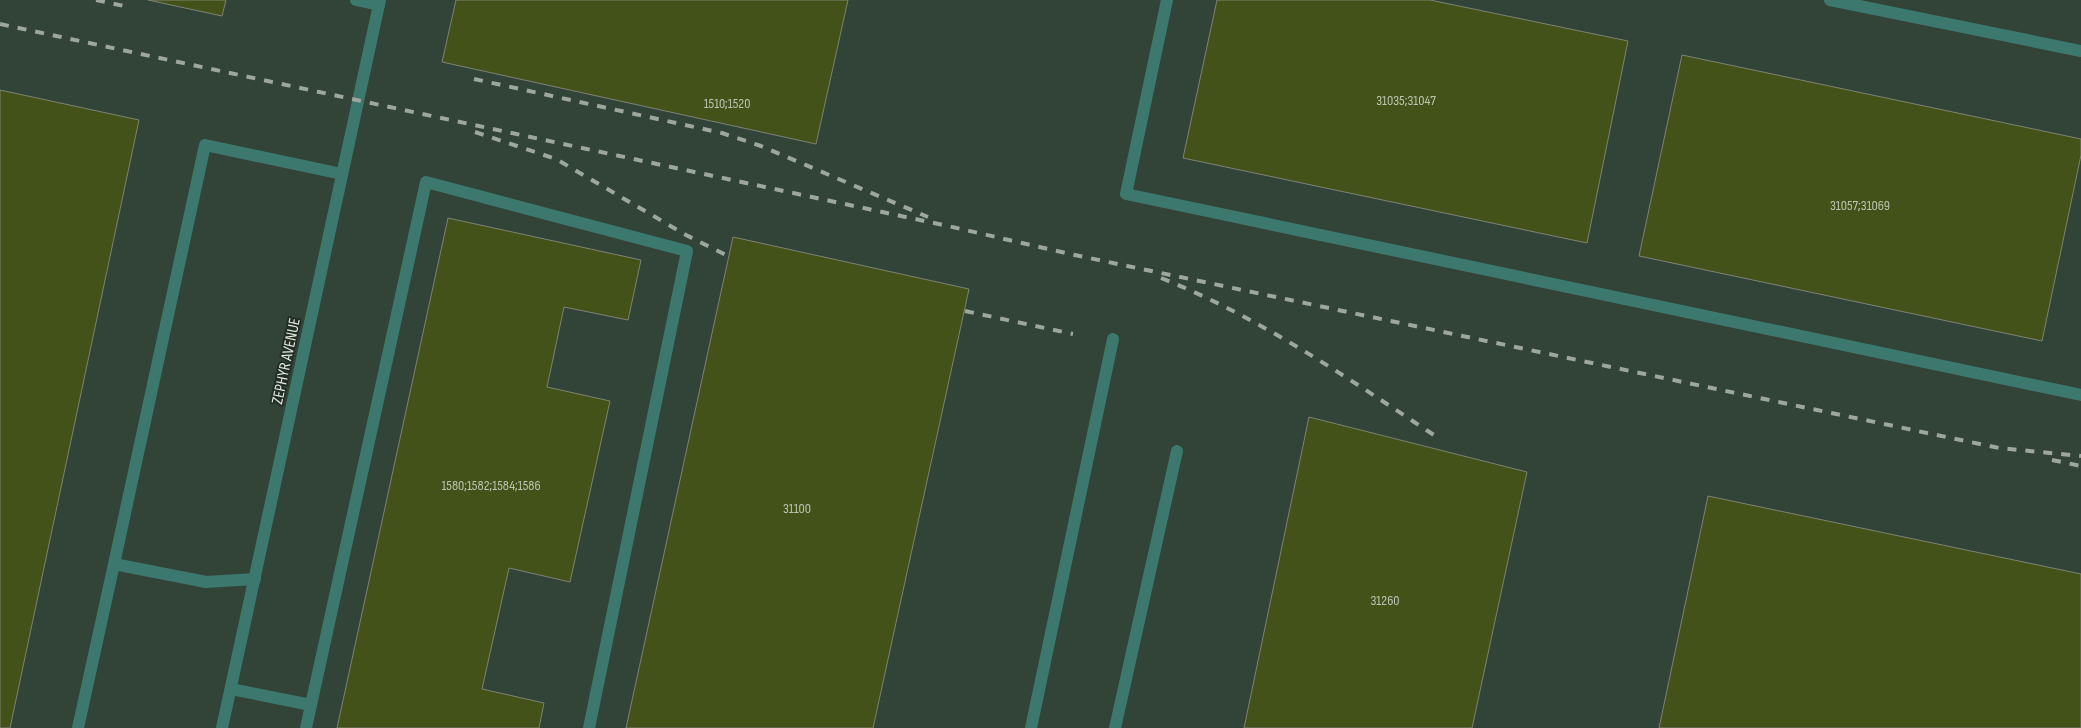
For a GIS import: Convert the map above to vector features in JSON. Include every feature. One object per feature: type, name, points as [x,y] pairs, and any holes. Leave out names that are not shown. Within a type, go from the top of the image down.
[{"type":"street","points":[[356,0],[379,2]]},
{"type":"street","points":[[1167,0],[1126,194],[2081,395]]},
{"type":"street","points":[[1830,0],[2081,52]]},
{"type":"street","name":"ZEPHYR AVENUE","points":[[222,728],[379,2]]},
{"type":"street","points":[[78,728],[205,145],[342,174]]},
{"type":"street","points":[[306,728],[426,182],[687,251],[589,728]]},
{"type":"street","points":[[1031,728],[1113,339]]},
{"type":"street","points":[[1115,728],[1177,451]]},
{"type":"street","points":[[114,564],[206,582],[254,579]]},
{"type":"street","points":[[231,688],[310,705]]},
{"type":"shaded area","points":[[0,0],[2081,0],[2081,728],[0,728]]},
{"type":"building","points":[[148,0],[226,0],[222,16]]},
{"type":"building","points":[[456,0],[848,0],[816,144],[442,62]]},
{"type":"building","points":[[1217,0],[1430,0],[1628,41],[1587,243],[1183,158]]},
{"type":"building","points":[[1682,55],[2081,139],[2081,155],[2042,341],[1639,256]]},
{"type":"building","points":[[0,90],[139,120],[10,728],[0,728]]},
{"type":"building","points":[[448,218],[641,260],[628,320],[564,307],[547,387],[610,401],[570,582],[509,568],[482,689],[544,703],[539,728],[337,728]]},
{"type":"building","points":[[733,237],[969,289],[873,728],[626,728]]},
{"type":"building","points":[[1309,417],[1527,472],[1472,728],[1244,728]]},
{"type":"building","points":[[1708,496],[2081,574],[2081,728],[1659,728]]},
{"type":"railway","points":[[96,0],[124,6]]},
{"type":"railway","points":[[0,24],[948,226],[1070,254],[1999,448],[2081,456]]},
{"type":"railway","points":[[474,79],[722,133],[761,146],[928,217]]},
{"type":"railway","points":[[475,132],[556,159],[686,235],[726,255]]},
{"type":"railway","points":[[1161,278],[1235,312],[1305,351],[1440,439]]},
{"type":"railway","points":[[965,311],[1073,334]]},
{"type":"railway","points":[[2052,460],[2081,466]]}]
